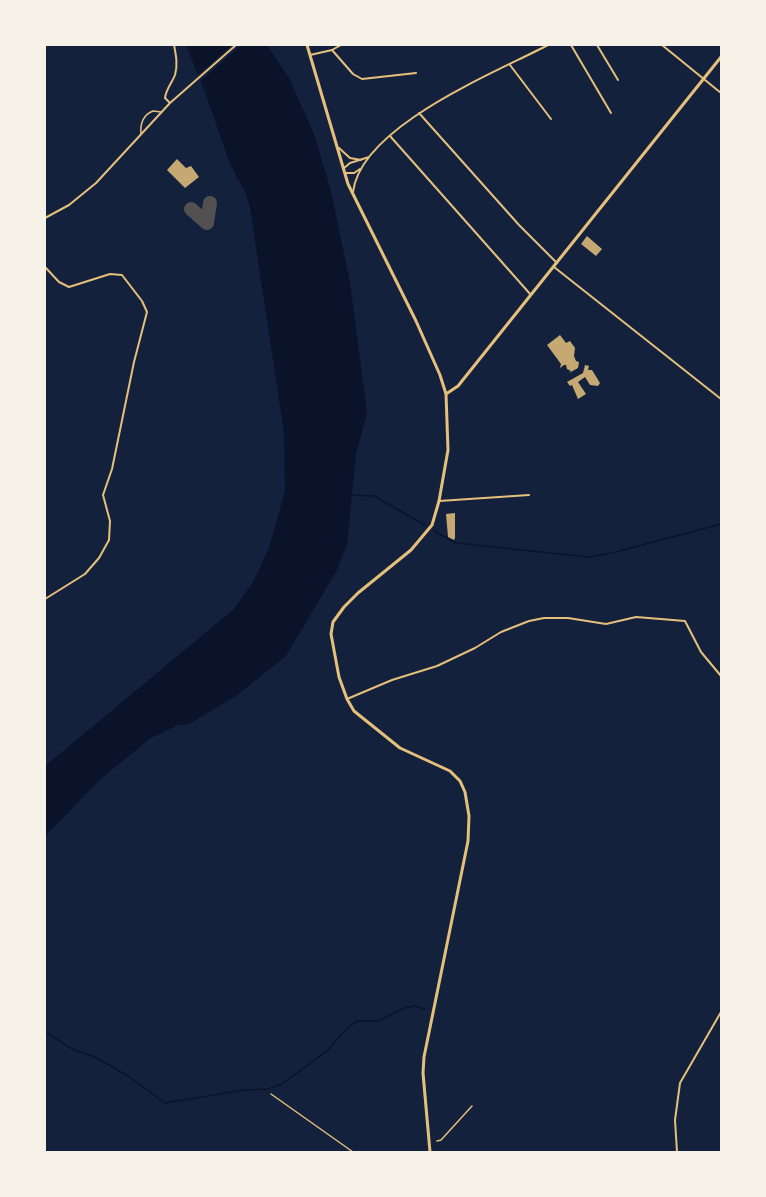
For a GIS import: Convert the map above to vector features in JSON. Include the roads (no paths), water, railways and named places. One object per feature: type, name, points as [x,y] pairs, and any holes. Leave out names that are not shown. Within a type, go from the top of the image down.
[{"type":"street","points":[[170,103],[165,98],[177,63],[174,45]]},
{"type":"street","points":[[45,218],[69,205],[96,183],[170,103],[236,45]]},
{"type":"street","points":[[307,45],[353,195],[416,321],[446,394],[448,450],[439,501],[432,525],[420,541],[354,597],[333,622],[332,634],[339,677],[358,715],[400,748],[454,774],[462,784],[467,803],[468,841],[424,1057],[423,1073],[430,1152]]},
{"type":"street","points":[[310,55],[332,50],[341,45]]},
{"type":"street","points":[[537,45],[538,50]]},
{"type":"street","points":[[353,195],[355,180],[369,157],[390,136],[419,113],[433,103],[548,45]]},
{"type":"street","points":[[571,45],[611,113]]},
{"type":"street","points":[[597,45],[618,81]]},
{"type":"street","points":[[662,45],[721,93]]},
{"type":"street","points":[[332,50],[353,74],[362,79],[416,73]]},
{"type":"street","points":[[446,394],[458,386],[721,57]]},
{"type":"street","points":[[510,65],[551,118]]},
{"type":"street","points":[[141,134],[140,126],[144,117],[153,111],[162,112]]},
{"type":"street","points":[[419,113],[556,265],[721,399]]},
{"type":"street","points":[[390,136],[531,295]]},
{"type":"street","points":[[336,143],[346,156],[361,160]]},
{"type":"street","points":[[344,170],[350,163],[369,157]]},
{"type":"street","points":[[344,170],[354,173],[360,169]]},
{"type":"street","points":[[45,267],[59,282],[69,287],[110,274],[122,275],[142,301],[147,312],[134,362],[112,469],[103,495],[110,521],[109,540],[99,558],[85,574],[45,599]]},
{"type":"street","points":[[439,501],[529,495]]},
{"type":"street","points":[[348,699],[392,680],[437,666],[515,625],[544,618],[568,618],[606,624],[636,617],[685,621],[701,652],[721,676]]},
{"type":"street","points":[[677,1152],[675,1120],[680,1083],[721,1012]]},
{"type":"street","points":[[270,1094],[353,1152]]},
{"type":"street","points":[[437,1141],[441,1140],[472,1106]]},
{"type":"water","points":[[186,45],[267,45],[289,78],[314,134],[331,191],[350,282],[367,413],[356,454],[347,545],[336,572],[286,656],[236,696],[189,724],[178,725],[151,738],[103,777],[45,838],[45,766],[234,609],[253,582],[269,548],[285,491],[284,433],[250,208],[245,192],[230,164]]},
{"type":"waterway","points":[[350,495],[374,496],[425,525]]},
{"type":"waterway","points":[[434,531],[456,543],[588,557],[612,553],[721,524]]},
{"type":"waterway","points":[[45,1031],[72,1049],[95,1057],[128,1076],[165,1103],[244,1090],[268,1089],[282,1084],[328,1050],[348,1027],[358,1021],[378,1021],[414,1006],[425,1009]]}]
